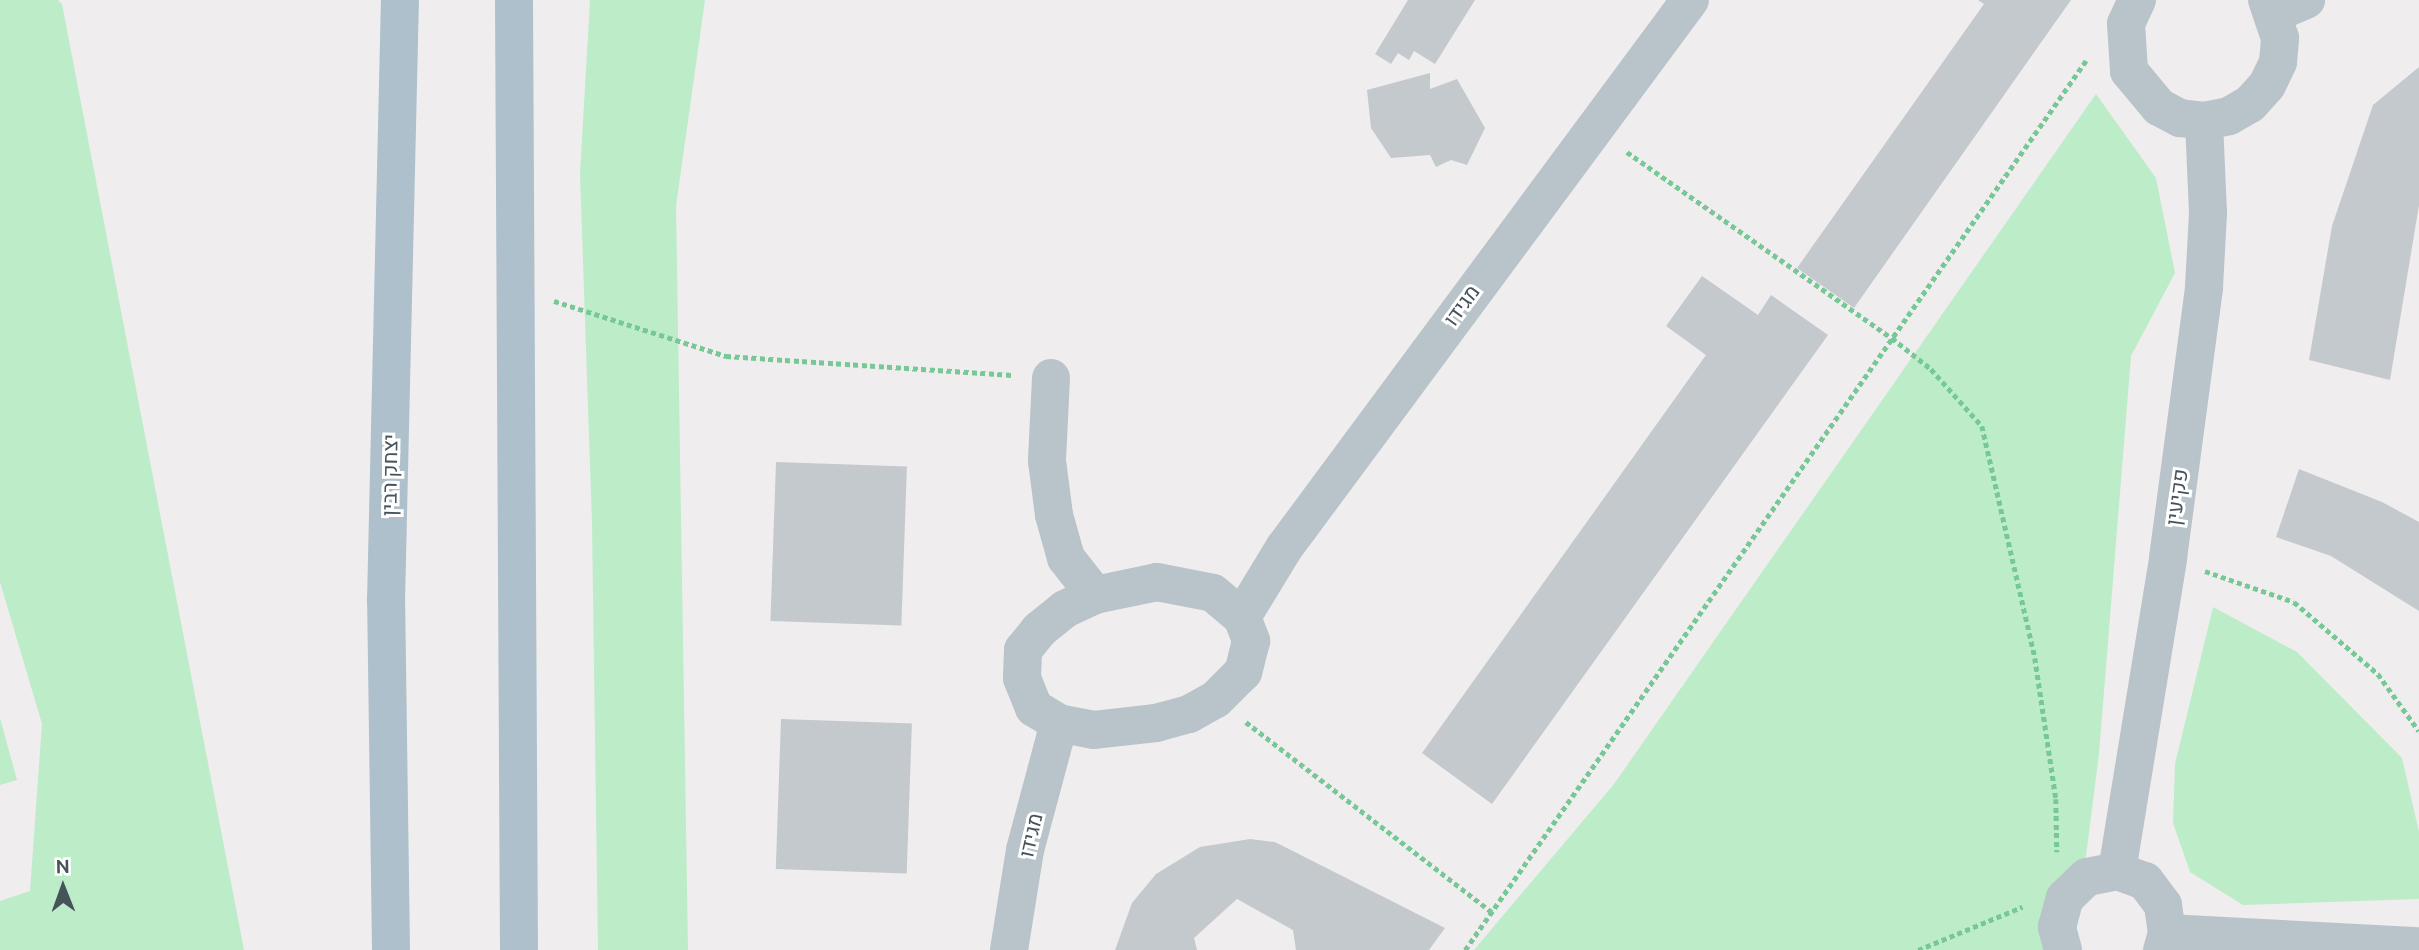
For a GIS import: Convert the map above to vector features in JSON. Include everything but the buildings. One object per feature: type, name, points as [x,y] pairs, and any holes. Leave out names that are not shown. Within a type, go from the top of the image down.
[{"type":"main road","points":[[373,0],[398,107]]},
{"type":"main road","name":"יצחק רבין","points":[[391,950],[386,601],[400,0]]},
{"type":"main road","points":[[516,5],[519,950]]},
{"type":"street","name":"מגידו","points":[[1242,617],[1283,548],[1592,127],[1690,0]]},
{"type":"street","points":[[2135,1],[2126,24],[2129,71],[2159,107],[2180,118],[2204,121],[2228,116],[2250,104],[2267,85],[2278,62],[2282,4]]},
{"type":"street","name":"פקיעין","points":[[2117,871],[2168,558],[2204,287],[2208,213],[2204,121]]},
{"type":"street","points":[[1051,378],[1047,461],[1054,514],[1066,558],[1096,595]]},
{"type":"street","points":[[1186,584],[1213,593],[1242,617],[1251,641],[1243,671],[1216,699],[1189,714],[1127,727],[1094,730],[1059,723],[1034,708],[1022,678],[1023,650],[1065,609],[1125,585],[1186,584]]},
{"type":"street","name":"מגידו","points":[[1009,950],[1025,850],[1059,723]]},
{"type":"street","points":[[2063,950],[2057,927],[2066,889],[2101,872],[2117,871],[2132,874],[2156,891],[2163,905],[2165,942],[2419,946]]},
{"type":"path","points":[[1465,950],[2090,54]]},
{"type":"path","points":[[1592,127],[1892,338],[1931,369],[1982,426],[2035,658],[2066,889],[1918,950]]},
{"type":"path","points":[[518,289],[726,356],[1051,378]]},
{"type":"path","points":[[2168,558],[2294,602],[2378,674],[2419,731]]},
{"type":"path","points":[[1216,699],[1492,912]]},
{"type":"green space","points":[[0,0],[58,0],[62,4],[244,950],[0,950],[0,901],[30,891],[42,724],[0,582]]},
{"type":"green space","points":[[590,0],[705,0],[676,206],[688,950],[598,950],[592,524],[580,174]]},
{"type":"green space","points":[[2096,94],[2156,178],[2175,273],[2131,356],[2099,754],[2074,950],[1474,950],[1614,784]]},
{"type":"green space","points":[[2213,607],[2297,652],[2402,758],[2419,832],[2419,899],[2243,905],[2190,872],[2173,823],[2175,764]]},
{"type":"green space","points":[[0,718],[17,780],[0,785]]}]
